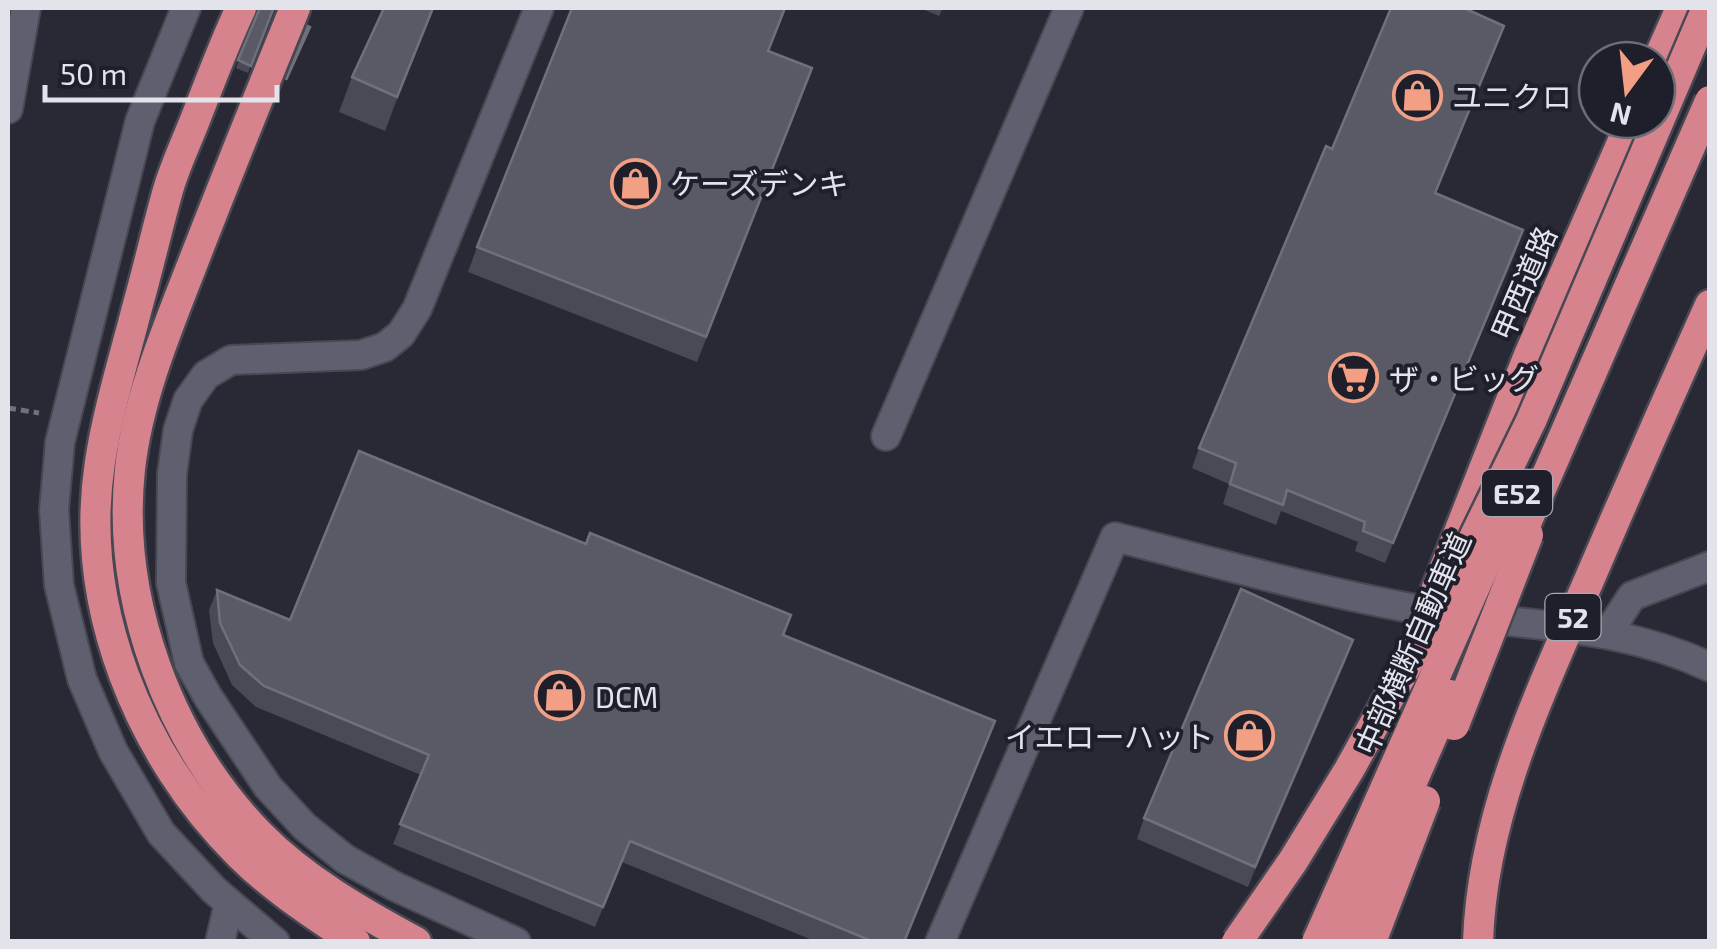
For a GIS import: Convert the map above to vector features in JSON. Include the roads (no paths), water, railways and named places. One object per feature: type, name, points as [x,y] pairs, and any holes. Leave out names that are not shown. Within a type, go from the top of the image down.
[{"type":"highway","points":[[241,8],[169,186],[112,404],[100,466],[97,526],[102,588],[114,650],[135,706],[198,808],[240,855],[296,903],[355,942]]},
{"type":"highway","points":[[296,8],[154,366],[130,468],[128,525],[135,584],[146,641],[166,694],[222,790],[262,837],[312,878],[416,942]]},
{"type":"highway","points":[[1667,40],[1681,8]]},
{"type":"highway","points":[[1237,942],[1349,770],[1449,589],[1532,421],[1707,8]]},
{"type":"highway","name":"中部横断自動車道","points":[[1317,942],[1572,369],[1710,41]]},
{"type":"highway","name":"中部横断自動車道","points":[[1342,942],[1710,102]]},
{"type":"highway","name":"甲西道路","points":[[1388,942],[1388,845],[1395,781],[1413,669],[1428,611],[1494,441],[1623,140]]},
{"type":"highway","name":"52","points":[[1478,942],[1490,850],[1511,772],[1568,628],[1710,305]]},
{"type":"highway","points":[[1370,942],[1576,411]]},
{"type":"street","points":[[8,109],[26,8]]},
{"type":"street","points":[[186,8],[140,121],[60,442],[54,510],[59,585],[82,679],[113,751],[162,832],[229,903],[275,942]]},
{"type":"street","points":[[516,942],[346,860],[268,788],[189,663],[171,583],[172,474],[188,400],[206,376],[230,360],[360,354],[385,347],[401,334],[416,309],[540,8]]},
{"type":"street","points":[[886,436],[1069,8]]},
{"type":"street","points":[[940,942],[1115,537],[1336,593],[1428,611],[1608,633],[1655,644],[1710,668]]},
{"type":"street","points":[[1608,633],[1632,596],[1710,566]]},
{"type":"street","points":[[220,942],[229,903]]},
{"type":"place","name":"ユニクロ","points":[[1417,96]]},
{"type":"place","name":"ケーズデンキ","points":[[635,183]]},
{"type":"place","name":"ザ・ビッグ","points":[[1354,378]]},
{"type":"place","name":"DCM","points":[[560,696]]},
{"type":"place","name":"イエローハット","points":[[1249,736]]}]
